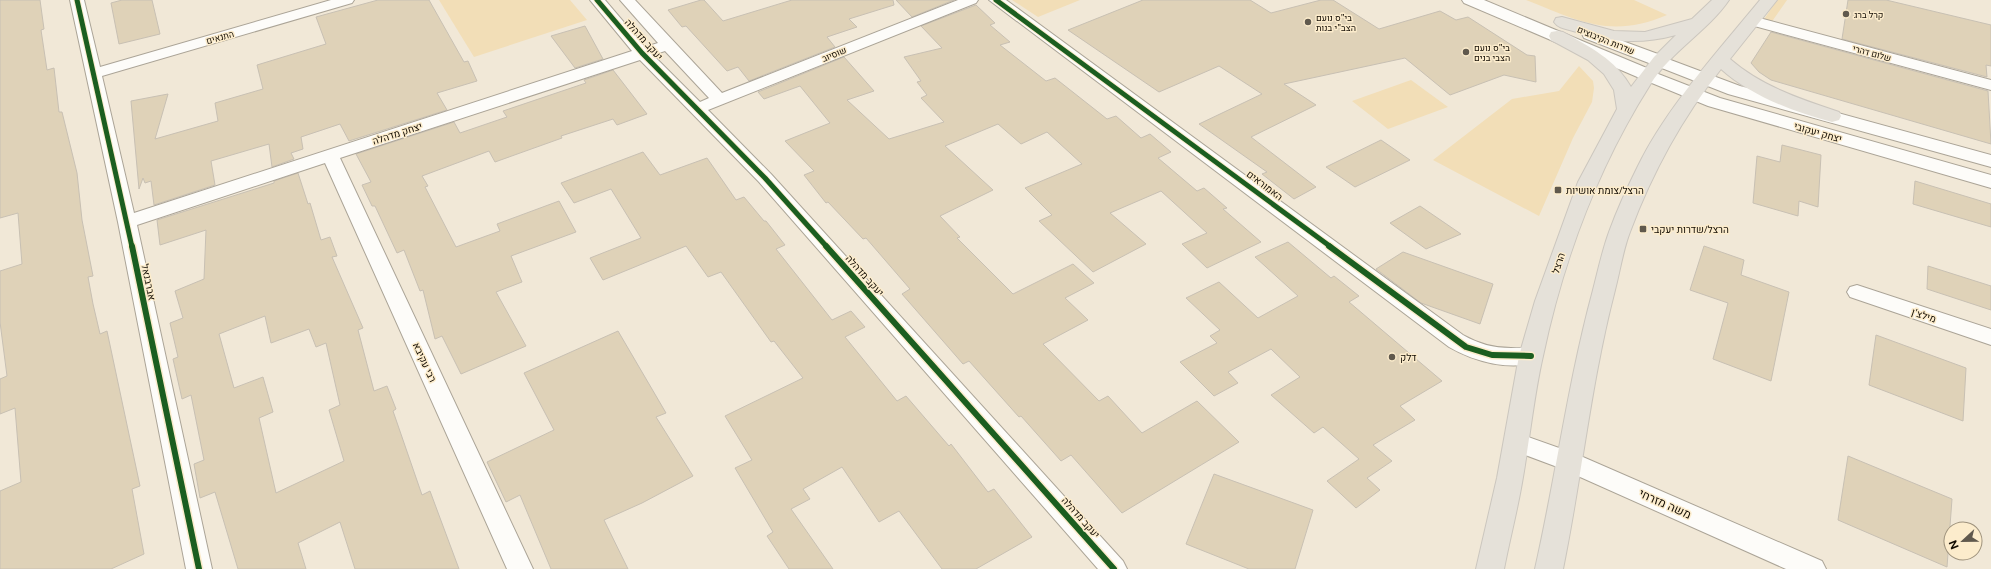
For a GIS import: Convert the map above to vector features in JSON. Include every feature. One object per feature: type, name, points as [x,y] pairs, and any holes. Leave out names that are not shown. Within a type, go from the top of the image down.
[{"type":"main road","name":"שדרות הקיבוצים","points":[[1470,0],[1660,61],[1699,87]]},
{"type":"main road","name":"שדרות הקיבוצים","points":[[1509,0],[1560,29],[1648,75]]},
{"type":"main road","name":"הרצל","points":[[1490,569],[1516,442],[1531,356],[1546,301],[1577,209],[1603,150],[1626,109],[1648,75],[1696,23],[1721,0]]},
{"type":"main road","points":[[1549,569],[1564,499],[1568,461],[1593,331],[1619,233],[1648,164],[1670,128],[1699,87],[1769,0]]},
{"type":"main road","points":[[1560,29],[1636,38],[1662,34],[1696,23]]},
{"type":"main road","points":[[1560,29],[1609,69],[1622,88],[1626,109]]},
{"type":"main road","points":[[1721,60],[1731,70],[1752,84],[1787,100],[1832,116]]},
{"type":"main road","name":"יצחק יעקובי","points":[[1648,75],[1699,87],[1734,90],[1991,161]]},
{"type":"main road","name":"יצחק יעקובי","points":[[1699,87],[1741,110],[1991,182]]},
{"type":"street","name":"אברבנאל","points":[[77,0],[127,222],[199,569]]},
{"type":"street","name":"התנאים","points":[[93,74],[347,0]]},
{"type":"street","name":"יעקב מדהלה","points":[[597,0],[642,53],[761,173],[1114,569]]},
{"type":"street","name":"יעקב מדהלה","points":[[627,0],[720,101]]},
{"type":"street","name":"שוסיוב","points":[[697,109],[971,0]]},
{"type":"street","name":"האמוראים","points":[[996,0],[1471,351],[1487,356],[1531,356]]},
{"type":"street","name":"שלום דהרי","points":[[1752,21],[1991,85]]},
{"type":"street","name":"יצחק מדהלה","points":[[127,222],[668,44]]},
{"type":"street","name":"רבי עקיבא","points":[[330,155],[520,569]]},
{"type":"street","name":"מילצ'ן","points":[[1857,292],[1991,337]]},
{"type":"street","name":"משה מזרחי","points":[[1516,442],[1568,461],[1813,569]]},
{"type":"shaded area","points":[[439,0],[570,0],[587,20],[474,57]]},
{"type":"shaded area","points":[[1012,0],[1080,0],[1038,17]]},
{"type":"shaded area","points":[[1526,0],[1634,0],[1667,15],[1629,26],[1612,26],[1579,20]]},
{"type":"shaded area","points":[[1777,0],[1787,0],[1771,23],[1763,21]]},
{"type":"shaded area","points":[[1579,66],[1593,81],[1594,88],[1592,102],[1573,138],[1539,216],[1433,160],[1512,99],[1559,91]]},
{"type":"shaded area","points":[[1411,80],[1448,107],[1388,129],[1352,101]]},
{"type":"building","points":[[0,0],[40,0],[44,29],[41,30],[47,70],[54,68],[59,112],[62,112],[77,173],[82,220],[93,276],[88,277],[93,304],[100,334],[107,331],[140,486],[132,489],[144,554],[111,569],[0,569],[0,491],[21,482],[15,408],[0,414],[0,379],[7,376],[0,322],[0,271],[22,264],[18,213],[0,218]]},
{"type":"building","points":[[122,0],[152,0],[160,34],[119,44],[111,3]]},
{"type":"building","points":[[378,0],[429,0],[464,62],[468,61],[477,81],[437,93],[447,110],[349,141],[340,124],[301,137],[303,149],[291,153],[294,159],[272,167],[269,144],[211,161],[215,185],[154,205],[151,181],[145,183],[143,178],[139,189],[131,101],[168,94],[155,139],[218,121],[215,103],[263,89],[257,65],[326,44],[316,17]]},
{"type":"building","points":[[704,0],[723,21],[792,0],[893,0],[894,5],[849,19],[857,27],[827,37],[835,47],[749,81],[738,67],[727,71],[686,26],[682,27],[668,10]]},
{"type":"building","points":[[896,0],[954,0],[912,17]]},
{"type":"building","points":[[1143,0],[1250,0],[1271,13],[1321,0],[1333,0],[1379,29],[1440,11],[1456,20],[1468,17],[1527,55],[1535,56],[1536,82],[1504,75],[1450,95],[1405,58],[1284,84],[1316,105],[1251,137],[1316,187],[1294,199],[1262,174],[1267,172],[1199,124],[1262,94],[1219,66],[1159,92],[1068,30]]},
{"type":"building","points":[[1848,0],[1886,0],[1991,25],[1991,66],[1986,65],[1987,77],[1842,39]]},
{"type":"building","points":[[976,5],[995,23],[990,25],[1010,42],[1000,45],[1046,81],[1055,78],[1107,119],[1116,116],[1141,138],[1150,134],[1171,152],[1158,158],[1197,191],[1204,188],[1227,208],[1223,209],[1261,242],[1207,268],[1182,244],[1207,233],[1161,191],[1110,213],[1146,244],[1093,272],[1039,221],[1052,215],[1025,188],[1082,164],[1047,132],[1021,144],[998,124],[945,146],[993,190],[940,216],[960,237],[957,238],[1013,294],[1073,264],[1094,283],[1065,298],[1088,320],[1043,344],[1099,401],[1108,396],[1142,433],[1197,401],[1239,442],[1122,513],[1071,455],[1061,461],[969,361],[963,364],[902,294],[910,289],[866,238],[863,239],[828,202],[826,203],[804,175],[814,171],[785,141],[830,123],[800,86],[764,99],[758,92],[844,57],[874,91],[847,100],[889,139],[944,122],[921,98],[927,95],[917,82],[921,81],[904,57],[942,48],[921,26]]},
{"type":"building","points":[[585,26],[603,59],[575,68],[551,36]]},
{"type":"building","points":[[1771,32],[1988,91],[1991,144],[1771,80],[1759,72],[1751,63]]},
{"type":"building","points":[[613,70],[647,114],[617,125],[613,119],[561,136],[562,138],[495,162],[489,151],[422,176],[428,186],[425,187],[456,247],[500,231],[497,224],[559,201],[576,232],[511,256],[522,282],[496,292],[526,346],[461,374],[442,336],[435,339],[423,290],[420,291],[404,250],[397,253],[375,206],[372,206],[362,185],[371,182],[356,154],[454,122],[460,133],[507,117],[503,111],[586,83],[584,80]]},
{"type":"building","points":[[1381,140],[1410,160],[1355,187],[1326,167]]},
{"type":"building","points":[[1782,145],[1821,155],[1818,207],[1799,201],[1798,216],[1753,203],[1757,156],[1780,162]]},
{"type":"building","points":[[643,152],[660,175],[707,158],[736,200],[744,197],[785,245],[776,249],[832,320],[851,311],[865,327],[845,337],[897,401],[906,396],[949,446],[951,444],[988,492],[994,489],[1032,537],[976,569],[942,569],[899,511],[879,522],[842,467],[803,489],[810,499],[791,509],[833,569],[789,569],[767,536],[773,532],[735,468],[752,460],[725,416],[803,378],[774,341],[771,342],[721,272],[708,277],[686,246],[603,280],[590,258],[641,238],[611,189],[574,203],[561,183]]},
{"type":"building","points":[[298,173],[308,204],[310,203],[321,240],[330,237],[337,256],[332,257],[363,328],[358,330],[374,391],[387,386],[396,409],[393,411],[422,495],[430,491],[459,569],[355,569],[340,522],[298,543],[306,569],[238,569],[215,492],[200,498],[194,464],[204,460],[191,395],[182,399],[173,359],[178,357],[170,323],[183,318],[175,291],[204,279],[206,230],[160,245],[157,220],[274,183],[274,181]],"holes":[[[265,316],[271,343],[309,329],[316,347],[326,343],[340,405],[329,410],[344,461],[276,493],[259,418],[273,412],[263,377],[234,388],[219,334]]]},
{"type":"building","points":[[1915,181],[1991,204],[1991,227],[1913,204]]},
{"type":"building","points":[[1420,206],[1461,234],[1426,249],[1390,223]]},
{"type":"building","points":[[1288,242],[1331,278],[1334,276],[1359,296],[1349,302],[1442,381],[1400,406],[1415,420],[1373,445],[1392,461],[1367,478],[1380,490],[1356,508],[1327,481],[1359,459],[1323,427],[1314,433],[1271,395],[1300,377],[1271,349],[1228,372],[1238,383],[1214,396],[1180,362],[1217,343],[1210,336],[1220,330],[1186,298],[1219,282],[1258,318],[1298,296],[1255,257]]},
{"type":"building","points":[[1704,246],[1744,260],[1741,275],[1789,292],[1771,381],[1713,359],[1728,303],[1690,290]]},
{"type":"building","points":[[1403,252],[1493,284],[1480,324],[1421,303],[1376,269]]},
{"type":"building","points":[[1928,266],[1991,286],[1991,310],[1927,289]]},
{"type":"building","points":[[618,331],[666,413],[656,417],[693,476],[642,503],[604,520],[628,569],[551,569],[520,495],[506,502],[487,462],[554,430],[524,373]]},
{"type":"building","points":[[1876,335],[1966,368],[1963,421],[1869,385]]},
{"type":"building","points":[[1848,456],[1952,499],[1950,521],[1943,521],[1943,561],[1947,561],[1947,567],[1838,520]]},
{"type":"building","points":[[1214,474],[1313,510],[1295,569],[1249,569],[1186,544]]},
{"type":"cycle path","points":[[77,0],[127,222],[199,569]]},
{"type":"cycle path","points":[[597,0],[642,53],[765,178],[1114,569]]},
{"type":"cycle path","points":[[996,0],[1214,160],[1456,341],[1475,351],[1492,355],[1531,356]]},
{"type":"place","name":"קרל ברג","points":[[1846,14]]},
{"type":"place","name":"בי\"ס נועם הצב\"י בנות","points":[[1308,22]]},
{"type":"place","name":"בי\"ס נועם הצבי בנים","points":[[1466,52]]},
{"type":"place","name":"הרצל/צומת אושיות","points":[[1558,190]]},
{"type":"place","name":"הרצל/שדרות יעקבי","points":[[1643,229]]},
{"type":"place","name":"דלק","points":[[1392,357]]}]
